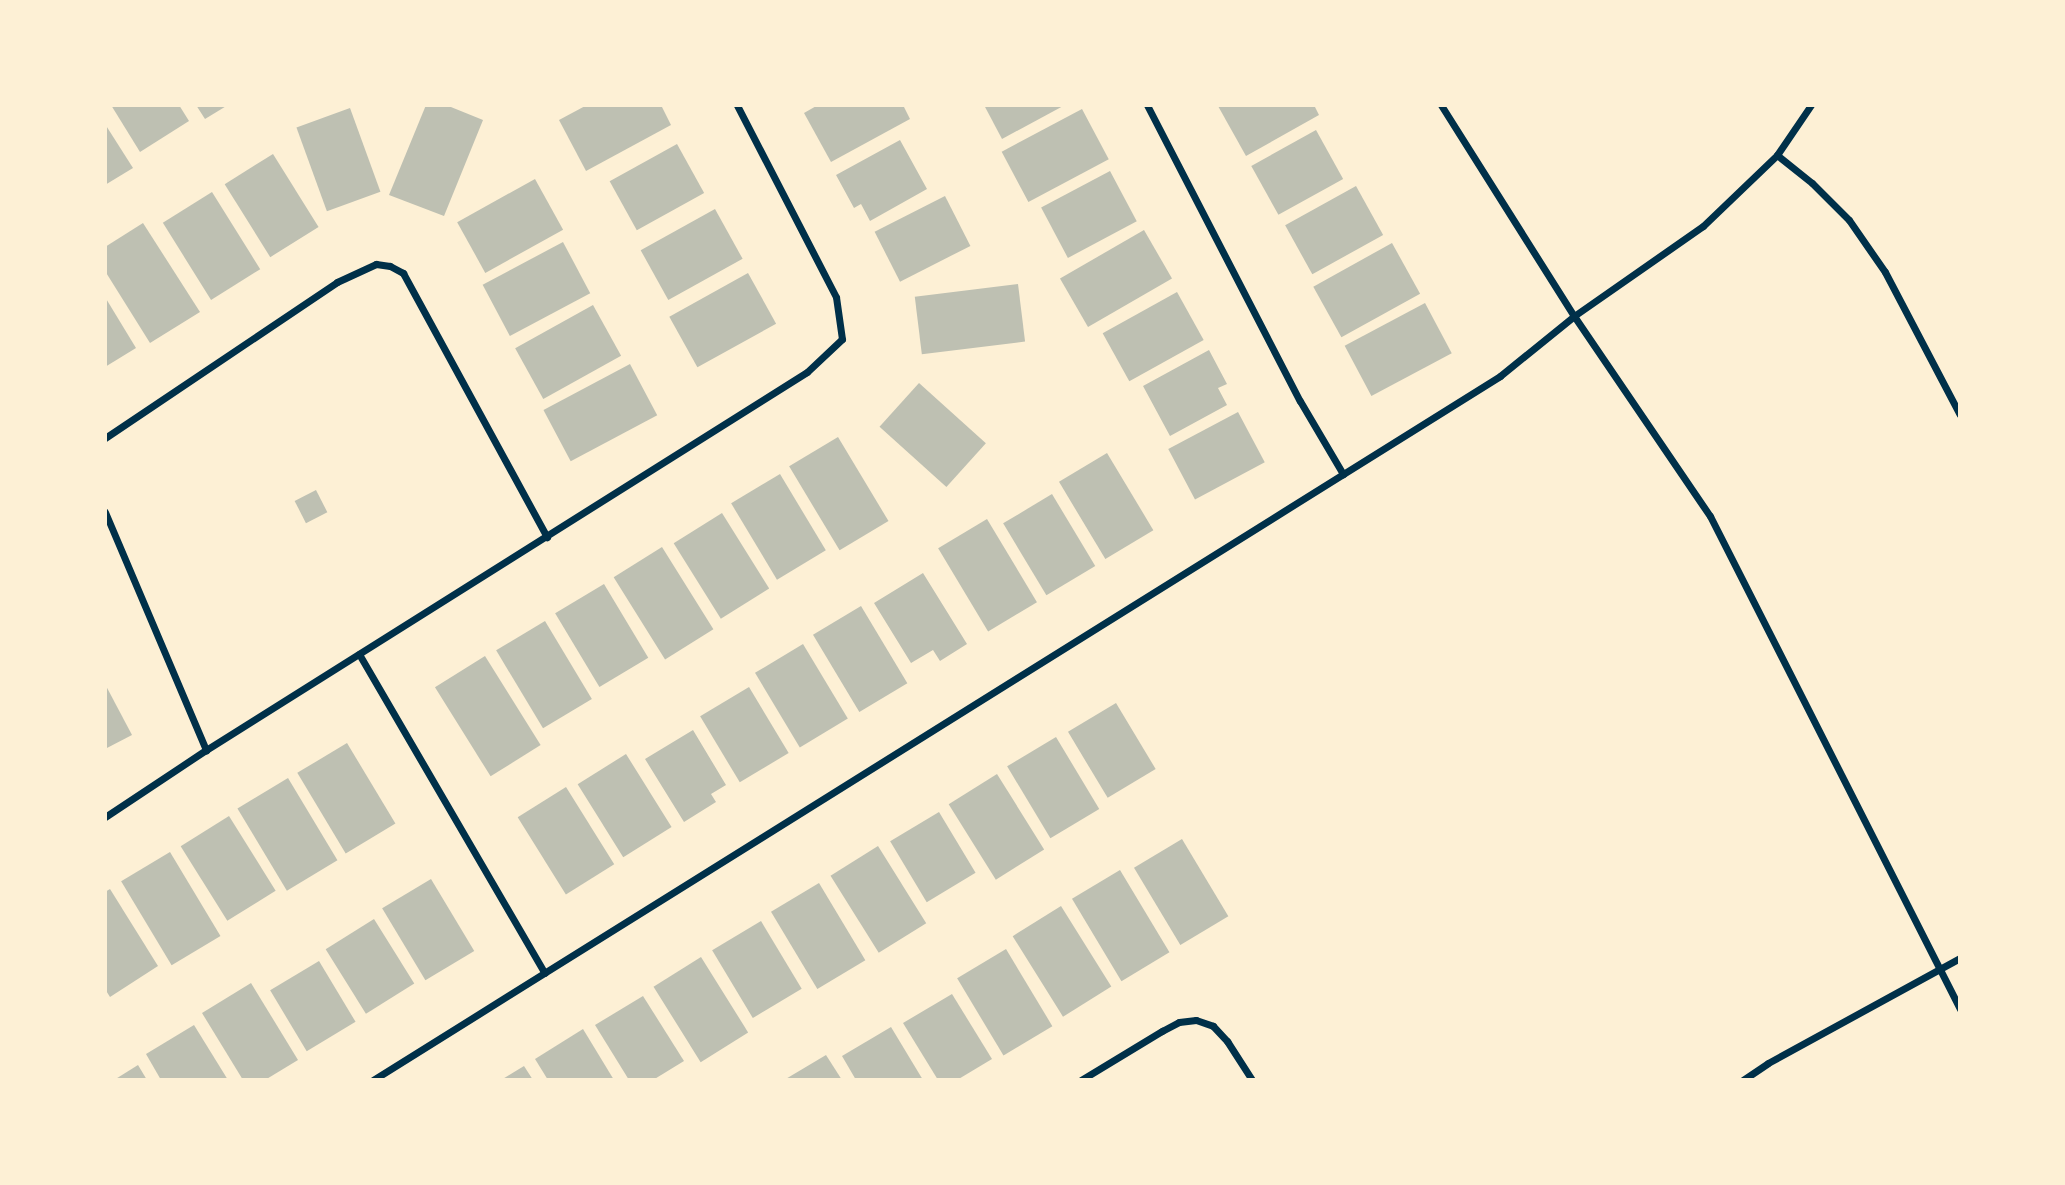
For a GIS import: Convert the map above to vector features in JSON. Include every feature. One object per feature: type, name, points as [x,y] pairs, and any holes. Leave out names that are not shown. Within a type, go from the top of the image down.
[{"type":"street","points":[[105,817],[206,750],[807,372],[842,339],[836,297],[737,105]]},
{"type":"street","points":[[1147,105],[1300,401],[1343,474]]},
{"type":"street","points":[[1441,105],[1574,316],[1710,516],[1960,1009]]},
{"type":"street","points":[[373,1080],[1500,376],[1574,316],[1703,226],[1777,155],[1811,105]]},
{"type":"street","points":[[1777,155],[1812,183],[1849,220],[1885,272],[1960,415]]},
{"type":"street","points":[[105,438],[337,282],[376,264],[390,266],[403,273],[547,537]]},
{"type":"street","points":[[105,512],[206,750]]},
{"type":"street","points":[[359,654],[545,972]]},
{"type":"street","points":[[1743,1080],[1768,1063],[1960,958]]},
{"type":"street","points":[[1081,1080],[1162,1031],[1180,1022],[1196,1020],[1213,1026],[1227,1041],[1252,1080]]},
{"type":"building","points":[[111,105],[179,105],[189,121],[140,152]]},
{"type":"building","points":[[196,105],[228,105],[205,119]]},
{"type":"building","points":[[426,105],[446,105],[483,120],[444,216],[389,195]]},
{"type":"building","points":[[587,105],[661,105],[671,125],[586,171],[559,120]]},
{"type":"building","points":[[818,105],[903,105],[910,119],[831,162],[804,113]]},
{"type":"building","points":[[984,105],[1065,105],[1002,139]]},
{"type":"building","points":[[1314,105],[1319,115],[1246,156],[1218,106]]},
{"type":"building","points":[[350,108],[380,192],[327,211],[296,127]]},
{"type":"building","points":[[1082,109],[1109,159],[1028,202],[1002,152]]},
{"type":"building","points":[[105,124],[133,168],[105,185]]},
{"type":"building","points":[[1316,130],[1343,179],[1278,215],[1251,166]]},
{"type":"building","points":[[900,140],[927,189],[870,221],[861,204],[854,208],[836,175]]},
{"type":"building","points":[[677,144],[704,193],[637,230],[610,181]]},
{"type":"building","points":[[273,154],[319,227],[270,257],[225,184]]},
{"type":"building","points":[[1110,171],[1137,221],[1068,258],[1041,208]]},
{"type":"building","points":[[535,179],[563,230],[485,273],[457,222]]},
{"type":"building","points":[[1356,186],[1383,235],[1312,274],[1285,225]]},
{"type":"building","points":[[212,192],[260,269],[211,300],[163,223]]},
{"type":"building","points":[[945,196],[970,246],[900,282],[875,232]]},
{"type":"building","points":[[715,209],[743,259],[668,300],[641,250]]},
{"type":"building","points":[[143,223],[200,312],[150,343],[105,271],[105,247]]},
{"type":"building","points":[[1144,230],[1172,278],[1088,327],[1060,278]]},
{"type":"building","points":[[563,242],[590,293],[510,336],[483,285]]},
{"type":"building","points":[[1392,243],[1420,294],[1341,337],[1313,287]]},
{"type":"building","points":[[748,273],[776,324],[697,367],[669,317]]},
{"type":"building","points":[[1018,284],[1025,342],[922,354],[915,297]]},
{"type":"building","points":[[1177,292],[1204,340],[1129,381],[1103,333]]},
{"type":"building","points":[[105,297],[136,348],[105,367]]},
{"type":"building","points":[[1425,303],[1452,353],[1371,396],[1345,346]]},
{"type":"building","points":[[593,305],[621,356],[543,399],[515,348]]},
{"type":"building","points":[[1209,350],[1227,384],[1218,388],[1227,405],[1170,436],[1143,386]]},
{"type":"building","points":[[630,364],[657,415],[571,461],[543,410]]},
{"type":"building","points":[[919,383],[986,443],[946,487],[880,427]]},
{"type":"building","points":[[1238,412],[1265,462],[1195,499],[1168,449]]},
{"type":"building","points":[[838,437],[888,521],[840,550],[789,466]]},
{"type":"building","points":[[1107,453],[1153,530],[1105,559],[1059,482]]},
{"type":"building","points":[[780,474],[826,550],[777,580],[731,503]]},
{"type":"building","points":[[316,490],[327,512],[306,523],[295,501]]},
{"type":"building","points":[[1052,494],[1095,566],[1046,595],[1003,523]]},
{"type":"building","points":[[722,513],[769,588],[721,619],[674,543]]},
{"type":"building","points":[[987,519],[1037,602],[988,632],[938,548]]},
{"type":"building","points":[[662,547],[713,629],[665,659],[614,577]]},
{"type":"building","points":[[923,573],[967,644],[940,661],[933,650],[911,663],[874,603]]},
{"type":"building","points":[[604,584],[648,658],[599,687],[555,613]]},
{"type":"building","points":[[861,606],[907,683],[859,712],[813,635]]},
{"type":"building","points":[[545,621],[592,699],[543,728],[496,650]]},
{"type":"building","points":[[803,644],[848,719],[800,747],[755,673]]},
{"type":"building","points":[[485,656],[541,745],[491,776],[435,687]]},
{"type":"building","points":[[105,684],[132,735],[105,749]]},
{"type":"building","points":[[749,687],[789,753],[740,782],[700,716]]},
{"type":"building","points":[[1116,703],[1156,769],[1108,798],[1068,732]]},
{"type":"building","points":[[693,730],[726,785],[711,794],[716,802],[684,822],[645,759]]},
{"type":"building","points":[[1056,737],[1099,809],[1050,838],[1007,766]]},
{"type":"building","points":[[347,743],[395,824],[346,853],[297,773]]},
{"type":"building","points":[[626,754],[672,827],[623,857],[578,784]]},
{"type":"building","points":[[997,774],[1044,849],[996,880],[949,804]]},
{"type":"building","points":[[288,778],[337,860],[287,891],[237,808]]},
{"type":"building","points":[[566,787],[614,864],[566,894],[518,817]]},
{"type":"building","points":[[939,812],[976,873],[927,902],[890,841]]},
{"type":"building","points":[[229,816],[276,891],[227,921],[181,846]]},
{"type":"building","points":[[1182,839],[1228,916],[1180,945],[1134,868]]},
{"type":"building","points":[[878,846],[926,923],[879,953],[831,876]]},
{"type":"building","points":[[170,852],[220,936],[172,965],[121,881]]},
{"type":"building","points":[[1120,870],[1169,952],[1121,981],[1072,899]]},
{"type":"building","points":[[431,879],[474,951],[425,980],[382,908]]},
{"type":"building","points":[[819,883],[865,960],[817,989],[771,912]]},
{"type":"building","points":[[110,889],[158,966],[110,997],[105,989],[105,892]]},
{"type":"building","points":[[1061,906],[1111,987],[1063,1017],[1013,936]]},
{"type":"building","points":[[374,919],[414,983],[366,1014],[326,949]]},
{"type":"building","points":[[761,921],[802,989],[753,1018],[712,950]]},
{"type":"building","points":[[1006,949],[1052,1026],[1003,1056],[957,978]]},
{"type":"building","points":[[701,957],[748,1032],[701,1062],[654,987]]},
{"type":"building","points":[[319,961],[356,1022],[307,1051],[270,990]]},
{"type":"building","points":[[251,983],[298,1060],[265,1080],[243,1080],[202,1013]]},
{"type":"building","points":[[952,994],[992,1059],[957,1080],[938,1080],[903,1023]]},
{"type":"building","points":[[643,996],[684,1061],[653,1080],[629,1080],[595,1025]]},
{"type":"building","points":[[194,1025],[228,1080],[161,1080],[146,1054]]},
{"type":"building","points":[[891,1027],[923,1080],[856,1080],[842,1056]]},
{"type":"building","points":[[583,1029],[614,1080],[548,1080],[535,1059]]},
{"type":"building","points":[[826,1055],[842,1080],[784,1080]]},
{"type":"building","points":[[138,1065],[147,1080],[114,1080]]},
{"type":"building","points":[[524,1066],[533,1080],[501,1080]]}]
